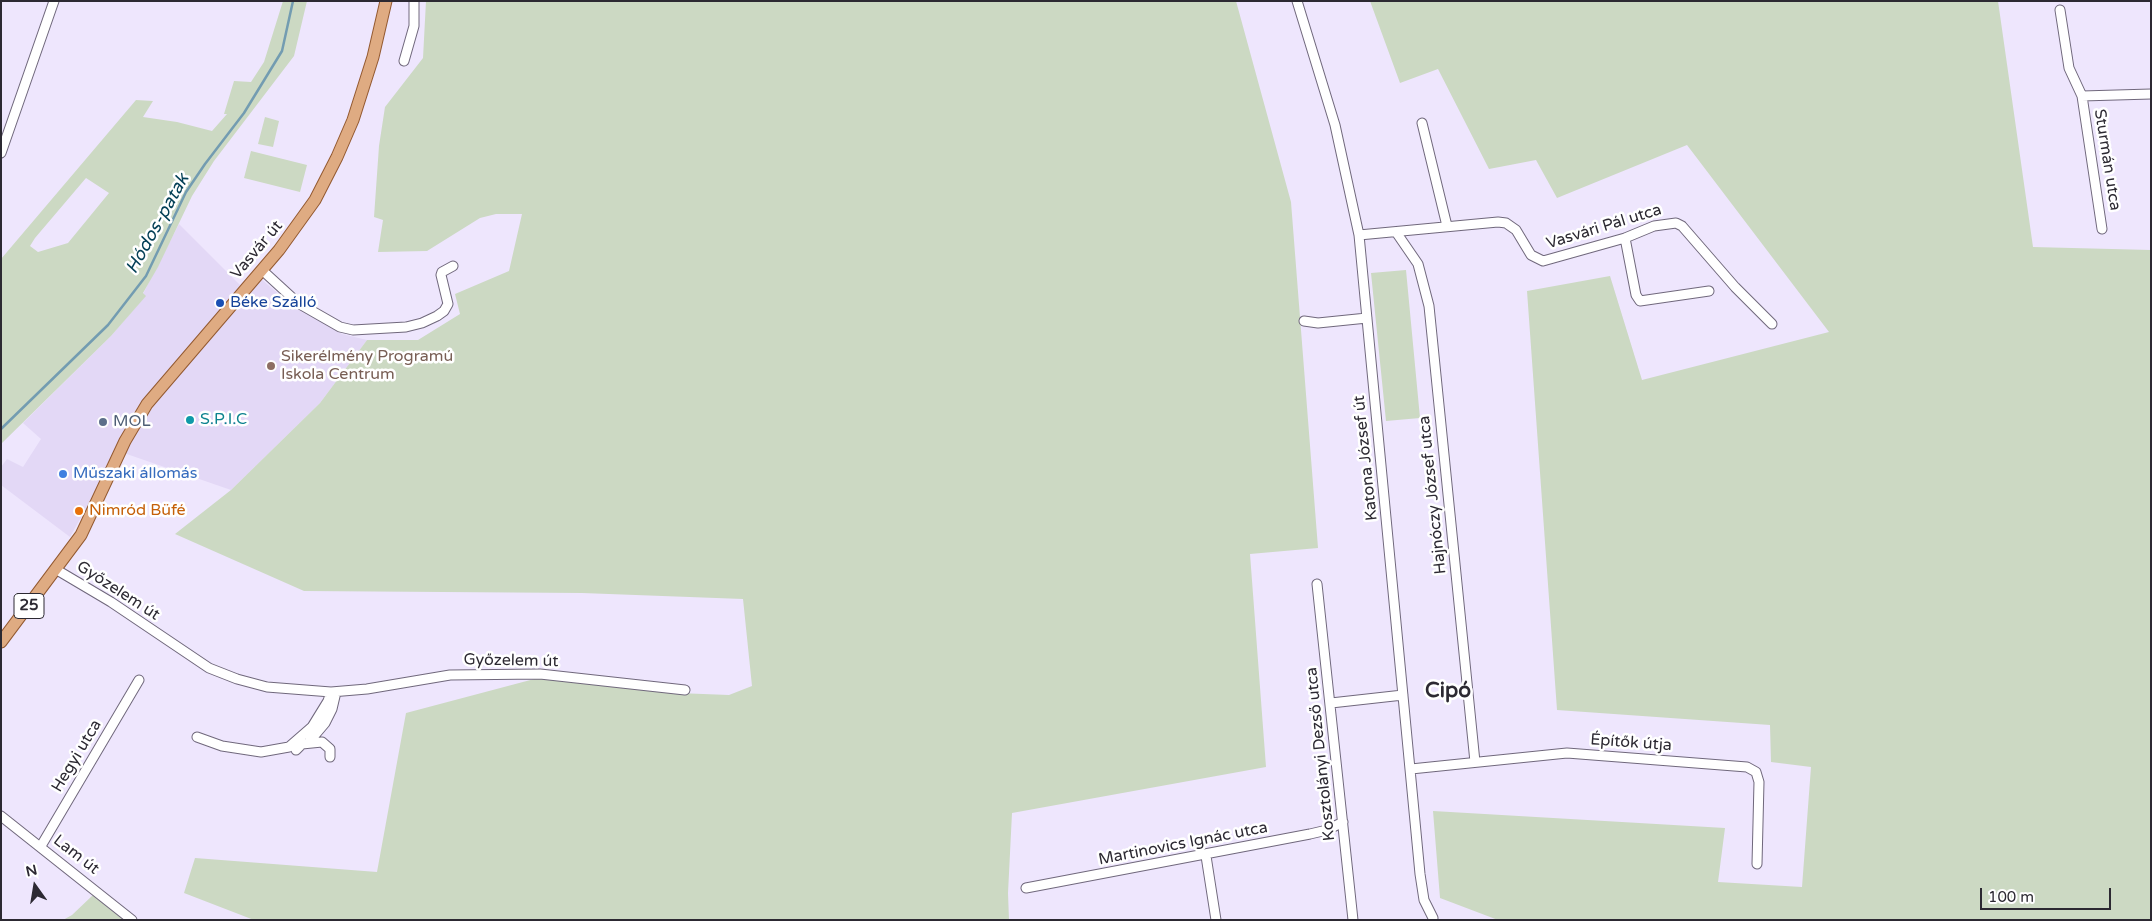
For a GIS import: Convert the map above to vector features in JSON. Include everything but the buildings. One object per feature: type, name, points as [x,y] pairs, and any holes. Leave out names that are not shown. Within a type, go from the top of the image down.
[{"type":"main road","name":"Vasvár út","points":[[57,570],[87,523],[125,442],[147,404],[262,270],[306,215],[334,164],[364,88],[386,1]]},
{"type":"main road","name":"25","points":[[1,642],[57,570]]},
{"type":"street","points":[[1,153],[54,1]]},
{"type":"street","points":[[404,62],[414,26],[414,1]]},
{"type":"street","name":"Katona József út","points":[[1298,1],[1335,125],[1359,235],[1424,900],[1434,919]]},
{"type":"street","name":"Sturmán utca","points":[[2060,10],[2069,68],[2082,96],[2102,229]]},
{"type":"street","name":"Sturmán utca","points":[[2082,96],[2151,94]]},
{"type":"street","points":[[1422,123],[1447,226]]},
{"type":"street","name":"Vasvári Pál utca","points":[[1359,235],[1489,222],[1506,223],[1516,230],[1531,255],[1543,261],[1625,238],[1654,226],[1673,222],[1679,224],[1772,324]]},
{"type":"street","name":"Hajnóczy József utca","points":[[1396,232],[1418,264],[1429,306],[1475,762]]},
{"type":"street","points":[[1625,238],[1636,295],[1640,301],[1710,291]]},
{"type":"street","points":[[262,270],[298,303],[340,327],[353,330],[414,326],[430,320],[444,311],[448,304],[441,276],[442,272],[452,266]]},
{"type":"street","points":[[1304,321],[1318,323],[1367,318]]},
{"type":"street","name":"Győzelem út","points":[[57,570],[92,590],[159,636],[219,673],[267,687],[333,692],[476,674],[540,674],[685,690]]},
{"type":"street","name":"Kosztolányi Dezső utca","points":[[1317,584],[1353,920]]},
{"type":"street","name":"Hegyi utca","points":[[41,846],[139,680]]},
{"type":"street","points":[[197,737],[222,746],[260,752],[289,747],[312,727],[333,692]]},
{"type":"street","points":[[296,750],[308,743],[325,724],[334,704],[333,692]]},
{"type":"street","points":[[1331,703],[1403,695]]},
{"type":"street","points":[[308,743],[322,742],[327,744],[330,749],[330,757]]},
{"type":"street","name":"Építők útja","points":[[1411,769],[1567,753],[1753,768],[1759,782],[1757,864]]},
{"type":"street","name":"Lam út","points":[[1,816],[132,920]]},
{"type":"street","name":"Martinovics Ignác utca","points":[[1026,888],[1206,856],[1327,830],[1343,822]]},
{"type":"street","points":[[1206,856],[1216,920]]},
{"type":"shaded area","points":[[179,224],[240,285],[253,272],[295,308],[342,334],[367,340],[320,403],[231,490],[118,451],[70,537],[1,485],[1,467],[7,459],[23,467],[41,439],[23,423],[111,336],[145,296],[143,294]]},
{"type":"green space","points":[[283,1],[307,1],[294,56],[214,161],[192,196],[158,267],[143,293],[146,296],[111,336],[1,444],[1,259],[136,100],[153,101],[143,117],[177,122],[212,131],[227,114],[224,114],[234,81],[251,82],[264,62]],"holes":[[[86,178],[109,193],[68,243],[38,252],[30,246]]]},
{"type":"green space","points":[[426,1],[1236,1],[1291,202],[1318,548],[1250,554],[1266,767],[1012,813],[1008,893],[1009,920],[254,920],[184,893],[195,858],[377,872],[406,713],[538,678],[677,693],[729,695],[752,686],[743,599],[582,593],[304,591],[175,534],[231,490],[320,403],[367,340],[418,340],[460,314],[455,294],[509,271],[522,214],[496,214],[480,218],[427,251],[378,252],[383,220],[374,217],[379,146],[385,107],[423,58]]},
{"type":"green space","points":[[1370,1],[1998,1],[2033,247],[2151,250],[2151,920],[1498,920],[1440,898],[1433,811],[1725,828],[1718,882],[1802,887],[1811,767],[1771,762],[1770,725],[1557,710],[1527,291],[1610,276],[1642,380],[1829,332],[1687,145],[1557,198],[1536,160],[1489,169],[1438,69],[1400,83]]},
{"type":"green space","points":[[265,117],[279,121],[273,147],[258,144]]},
{"type":"green space","points":[[251,151],[307,165],[300,192],[244,178]]},
{"type":"green space","points":[[1406,270],[1420,418],[1386,421],[1371,273]]},
{"type":"green space","points":[[93,895],[124,920],[63,920],[72,915]]},
{"type":"waterway","name":"Hódos-patak","points":[[1,429],[108,325],[146,276],[186,192],[244,113],[282,51],[293,1]]},
{"type":"place","name":"Béke Szálló","points":[[220,303]]},
{"type":"place","name":"Sikerélmény Programú Iskola Centrum","points":[[271,366]]},
{"type":"place","name":"S.P.I.C","points":[[190,420]]},
{"type":"place","name":"MOL","points":[[103,422]]},
{"type":"place","name":"Műszaki állomás","points":[[63,474]]},
{"type":"place","name":"Nimród Büfé","points":[[79,511]]},
{"type":"district","name":"Cipó","points":[[1448,691]]}]
